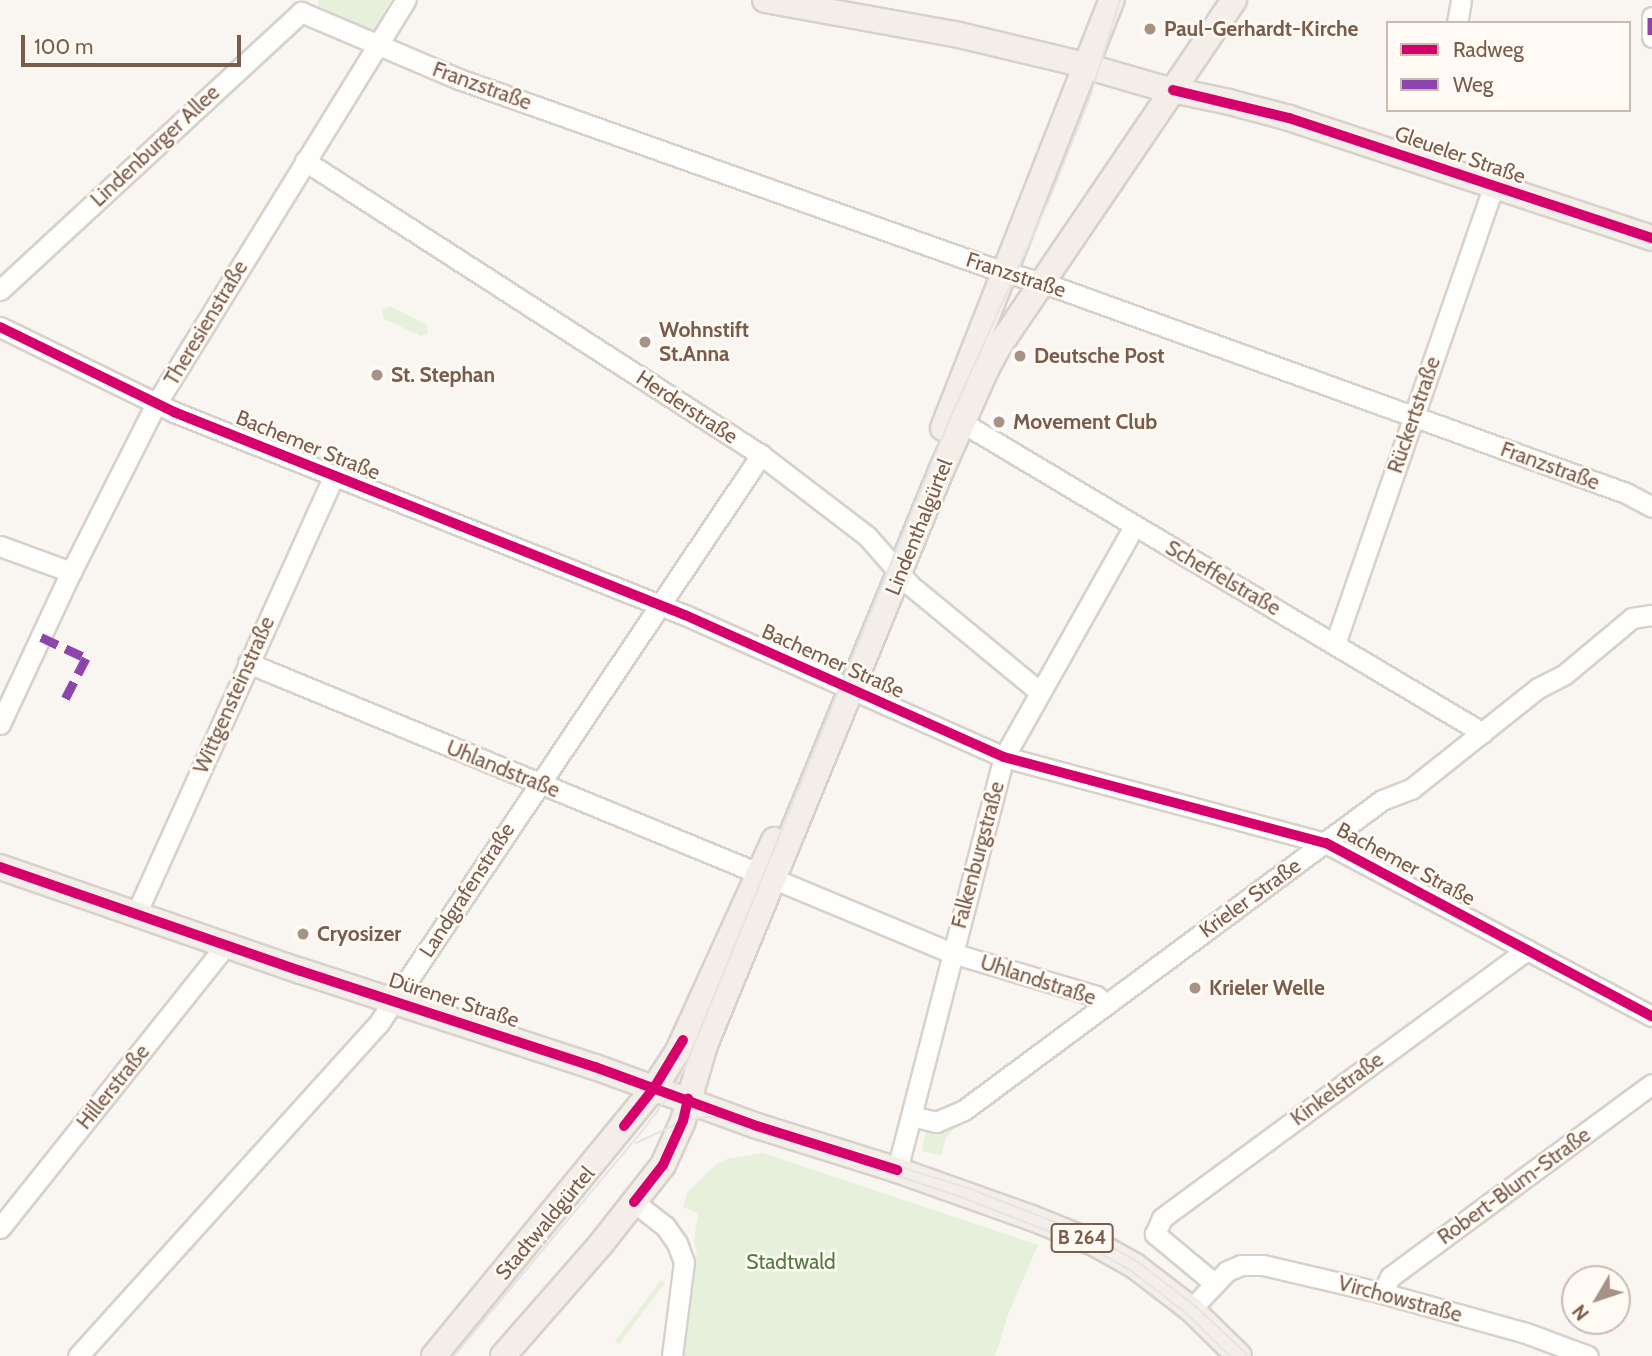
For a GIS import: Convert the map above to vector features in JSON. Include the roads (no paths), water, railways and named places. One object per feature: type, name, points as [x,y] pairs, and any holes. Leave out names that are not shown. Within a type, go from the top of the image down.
[{"type":"main road","name":"Gleueler Straße","points":[[765,0],[945,32],[1289,118],[1652,238]]},
{"type":"main road","name":"Lindenthalgürtel","points":[[688,1099],[788,809],[845,688],[895,567],[1005,271],[1112,0]]},
{"type":"main road","name":"Lindenthalgürtel","points":[[895,567],[999,346],[1234,0]]},
{"type":"main road","name":"Dürener Straße","points":[[0,867],[688,1099],[757,1126],[897,1170],[1096,1244],[1135,1266],[1191,1309],[1240,1356]]},
{"type":"main road","name":"Lindenthalgürtel","points":[[654,1088],[678,1051],[766,876]]},
{"type":"main road","name":"Stadtwaldgürtel","points":[[434,1356],[654,1088]]},
{"type":"main road","points":[[503,1356],[663,1165],[682,1121],[688,1099]]},
{"type":"street","name":"Theresienstraße","points":[[0,724],[71,572],[156,404],[406,0]]},
{"type":"street","points":[[1457,21],[1461,0]]},
{"type":"street","name":"Franzstraße","points":[[300,6],[379,47],[459,79],[1626,493],[1652,507]]},
{"type":"street","name":"Lindenburger Allee","points":[[0,290],[300,6]]},
{"type":"street","points":[[1652,16],[1652,37]]},
{"type":"street","name":"Herderstraße","points":[[305,160],[761,455],[867,536],[895,567],[1040,692]]},
{"type":"street","name":"Rückertstraße","points":[[1335,644],[1493,187]]},
{"type":"street","name":"Bachemer Straße","points":[[0,327],[156,404],[333,477],[685,615],[1004,757],[1326,843],[1652,1016]]},
{"type":"street","name":"Scheffelstraße","points":[[962,423],[1483,733]]},
{"type":"street","name":"Landgrafenstraße","points":[[78,1356],[379,1024],[537,783],[761,455]]},
{"type":"street","name":"Wittgensteinstraße","points":[[136,914],[333,477]]},
{"type":"street","name":"Falkenburgstraße","points":[[897,1170],[1004,757],[1134,526]]},
{"type":"street","points":[[0,546],[71,572]]},
{"type":"street","name":"Krieler Straße","points":[[912,1116],[936,1122],[958,1114],[1382,800],[1411,789],[1538,688],[1565,674],[1632,618],[1652,615]]},
{"type":"street","name":"Uhlandstraße","points":[[248,663],[952,953],[1096,996],[1106,1003]]},
{"type":"street","name":"Hillerstraße","points":[[0,1228],[226,945]]},
{"type":"street","name":"Kinkelstraße","points":[[1214,1283],[1156,1234],[1162,1218],[1527,950]]},
{"type":"street","name":"Robert-Blum-Straße","points":[[1382,1293],[1390,1277],[1652,1084]]},
{"type":"street","points":[[634,1202],[665,1226],[677,1243],[684,1262],[672,1356]]},
{"type":"street","name":"Virchowstraße","points":[[1191,1309],[1227,1271],[1241,1265],[1263,1265],[1382,1293],[1526,1333],[1588,1356]]},
{"type":"tram line","points":[[454,1356],[642,1131],[671,1093],[685,1067],[951,416],[1049,200],[1090,97],[1120,0]]},
{"type":"tram line","points":[[636,1143],[683,1121],[706,1117],[734,1118],[759,1123],[968,1188],[1098,1239],[1138,1262],[1194,1305],[1249,1356]]},
{"type":"tram line","points":[[856,1162],[961,1197],[1091,1248],[1130,1270],[1186,1313],[1230,1356]]},
{"type":"place","name":"Paul-Gerhardt-Kirche","points":[[1150,29]]},
{"type":"place","name":"Wohnstift St.Anna","points":[[645,342]]},
{"type":"place","name":"Deutsche Post","points":[[1020,356]]},
{"type":"place","name":"St. Stephan","points":[[377,375]]},
{"type":"place","name":"Movement Club","points":[[999,422]]},
{"type":"place","name":"Cryosizer","points":[[303,934]]},
{"type":"place","name":"Krieler Welle","points":[[1195,988]]},
{"type":"park label","name":"Stadtwald","points":[[791,1262]]}]
